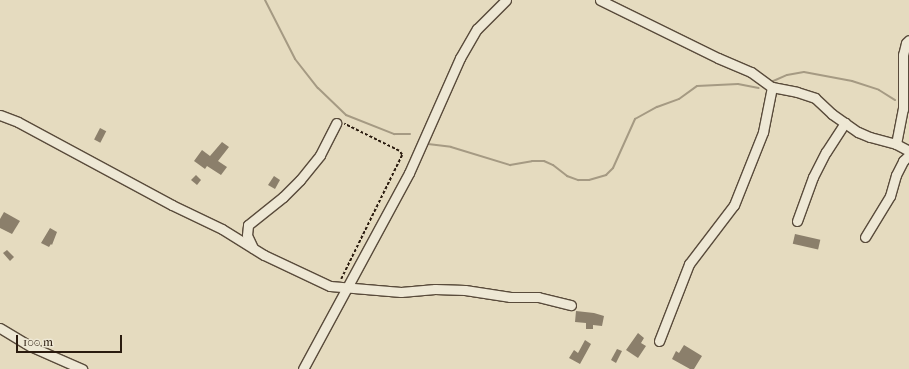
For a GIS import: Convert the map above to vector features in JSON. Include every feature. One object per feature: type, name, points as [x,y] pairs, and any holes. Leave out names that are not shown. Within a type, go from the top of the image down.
[{"type":"street","points":[[303,369],[337,304],[338,287],[374,240],[409,173],[460,58],[477,29],[506,0]]},
{"type":"street","points":[[600,0],[718,58],[751,72],[772,87],[797,92],[815,98],[845,123],[870,137],[896,144],[909,151]]},
{"type":"street","points":[[896,144],[902,108],[904,55],[906,43],[909,40]]},
{"type":"street","points":[[659,341],[689,264],[734,205],[763,132],[772,87]]},
{"type":"street","points":[[0,115],[18,122],[172,205],[222,229],[253,248],[338,287],[401,292],[435,289],[465,290],[510,297],[538,298],[571,305]]},
{"type":"street","points":[[253,248],[246,235],[248,225],[283,197],[300,180],[320,155],[336,123]]},
{"type":"street","points":[[797,221],[813,177],[845,123]]},
{"type":"street","points":[[865,237],[890,196],[896,175],[903,161],[909,156]]},
{"type":"street","points":[[337,304],[338,287]]},
{"type":"street","points":[[0,328],[32,347],[82,369]]},
{"type":"path","points":[[336,123],[373,138],[399,151],[402,155],[338,287]]},
{"type":"building","points":[[100,128],[106,131],[100,143],[94,140]]},
{"type":"building","points":[[222,142],[229,147],[218,161],[227,167],[221,175],[207,166],[205,169],[194,161],[202,150],[210,156]]},
{"type":"building","points":[[196,175],[201,180],[197,185],[191,180]]},
{"type":"building","points":[[274,176],[280,180],[275,189],[268,185]]},
{"type":"building","points":[[4,212],[20,221],[12,234],[0,228],[0,219]]},
{"type":"building","points":[[50,228],[57,232],[52,245],[51,244],[49,247],[41,243]]},
{"type":"building","points":[[795,234],[820,240],[818,250],[793,244]]},
{"type":"building","points":[[7,250],[14,257],[10,261],[3,253]]},
{"type":"building","points":[[576,311],[604,316],[602,326],[593,325],[593,329],[586,329],[586,323],[575,322]]},
{"type":"building","points":[[638,333],[644,338],[641,343],[646,346],[638,358],[626,350]]},
{"type":"building","points":[[585,340],[591,344],[580,364],[569,358],[574,350],[578,353]]},
{"type":"building","points":[[684,345],[702,356],[694,369],[690,369],[672,359],[676,351],[679,353]]},
{"type":"building","points":[[617,349],[622,351],[616,363],[611,360]]},
{"type":"waterway","points":[[265,0],[295,59],[318,88],[346,115],[394,134],[410,134]]},
{"type":"waterway","points":[[771,82],[787,75],[804,72],[852,81],[879,90],[895,100]]},
{"type":"waterway","points":[[428,144],[451,147],[510,165],[532,161],[544,161],[553,165],[567,176],[578,180],[589,180],[606,175],[613,168],[635,119],[657,107],[679,99],[697,86],[738,84],[759,88]]}]
